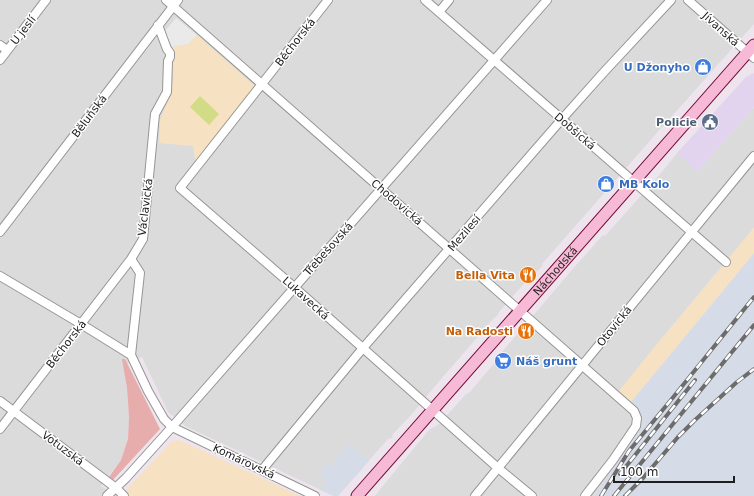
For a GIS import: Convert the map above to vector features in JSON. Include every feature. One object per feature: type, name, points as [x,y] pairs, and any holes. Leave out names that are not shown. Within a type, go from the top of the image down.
[{"type":"main road","name":"Náchodská","points":[[356,496],[634,182],[752,52]]},
{"type":"street","name":"U jeslí","points":[[0,60],[46,0]]},
{"type":"street","name":"Chodovická","points":[[166,0],[175,3],[262,84],[634,411],[637,418],[636,426],[613,460],[585,496]]},
{"type":"street","name":"Běchorská","points":[[262,84],[328,0]]},
{"type":"street","name":"Dobšická","points":[[425,0],[726,262]]},
{"type":"street","points":[[439,12],[449,0]]},
{"type":"street","name":"Třebešovská","points":[[107,496],[126,478],[172,427],[547,0]]},
{"type":"street","name":"Mezilesí","points":[[262,470],[363,348],[562,119],[671,0]]},
{"type":"street","name":"Jívanská","points":[[688,0],[752,52]]},
{"type":"street","name":"Běluňská","points":[[0,232],[175,3]]},
{"type":"street","name":"Václavická","points":[[131,259],[143,239],[155,114],[167,92],[168,61],[170,53],[158,25]]},
{"type":"street","name":"U jeslí","points":[[0,45],[7,50]]},
{"type":"street","name":"Lukavecká","points":[[262,84],[180,188],[498,468],[532,496]]},
{"type":"street","name":"Otovická","points":[[475,496],[754,156]]},
{"type":"street","name":"Běchorská","points":[[0,429],[131,259]]},
{"type":"street","points":[[131,259],[140,273],[131,356]]},
{"type":"street","points":[[0,276],[82,324],[131,356],[164,419],[172,427]]},
{"type":"street","name":"Votuzská","points":[[0,400],[116,488],[124,496]]},
{"type":"street","name":"Komárovská","points":[[172,427],[315,496]]},
{"type":"shaded area","points":[[0,0],[754,0],[754,24],[542,264],[543,265],[529,281],[527,280],[499,312],[498,315],[392,435],[393,437],[386,441],[338,496],[334,496],[185,426],[168,412],[142,357],[124,365],[129,417],[128,439],[121,460],[101,486],[117,496],[0,496]]},
{"type":"shaded area","points":[[176,18],[197,35],[188,44],[170,47],[165,31]]},
{"type":"shaded area","points":[[197,35],[256,87],[196,164],[193,146],[159,143],[160,120],[169,97],[173,79],[170,47],[188,44]]},
{"type":"shaded area","points":[[753,73],[754,107],[697,172],[677,153],[746,77]]},
{"type":"shaded area","points":[[754,107],[754,228],[619,392],[645,416],[636,432],[619,455],[621,457],[594,496],[375,496],[429,430],[439,424],[466,394],[469,393],[571,271],[603,235],[605,236],[677,153],[698,171]]},
{"type":"shaded area","points":[[754,228],[754,253],[630,403],[618,392]]},
{"type":"shaded area","points":[[754,253],[754,496],[594,496],[621,457],[618,454],[636,432],[644,416],[630,403]]},
{"type":"shaded area","points":[[122,359],[125,359],[160,429],[113,480],[109,477],[121,460],[128,439],[129,417],[127,388]]},
{"type":"shaded area","points":[[426,424],[429,426],[367,496],[363,496]]},
{"type":"shaded area","points":[[177,440],[300,496],[130,496],[125,491],[172,441]]},
{"type":"shaded area","points":[[349,444],[369,461],[338,496],[334,496],[320,490],[326,483],[321,474],[323,471],[322,469],[327,464],[330,466]]},
{"type":"green space","points":[[200,96],[219,114],[209,125],[190,107]]},
{"type":"railway","points":[[601,496],[629,451],[754,297]]},
{"type":"railway","points":[[614,496],[754,325]]},
{"type":"railway","points":[[625,496],[695,420],[737,382],[754,369]]},
{"type":"railway","points":[[620,474],[695,380]]},
{"type":"place","name":"U Džonyho","points":[[703,67]]},
{"type":"place","name":"Policie","points":[[710,122]]},
{"type":"place","name":"MB Kolo","points":[[606,184]]},
{"type":"place","name":"Bella Vita","points":[[528,275]]},
{"type":"place","name":"Na Radosti","points":[[526,331]]},
{"type":"place","name":"Náš grunt","points":[[503,361]]}]
